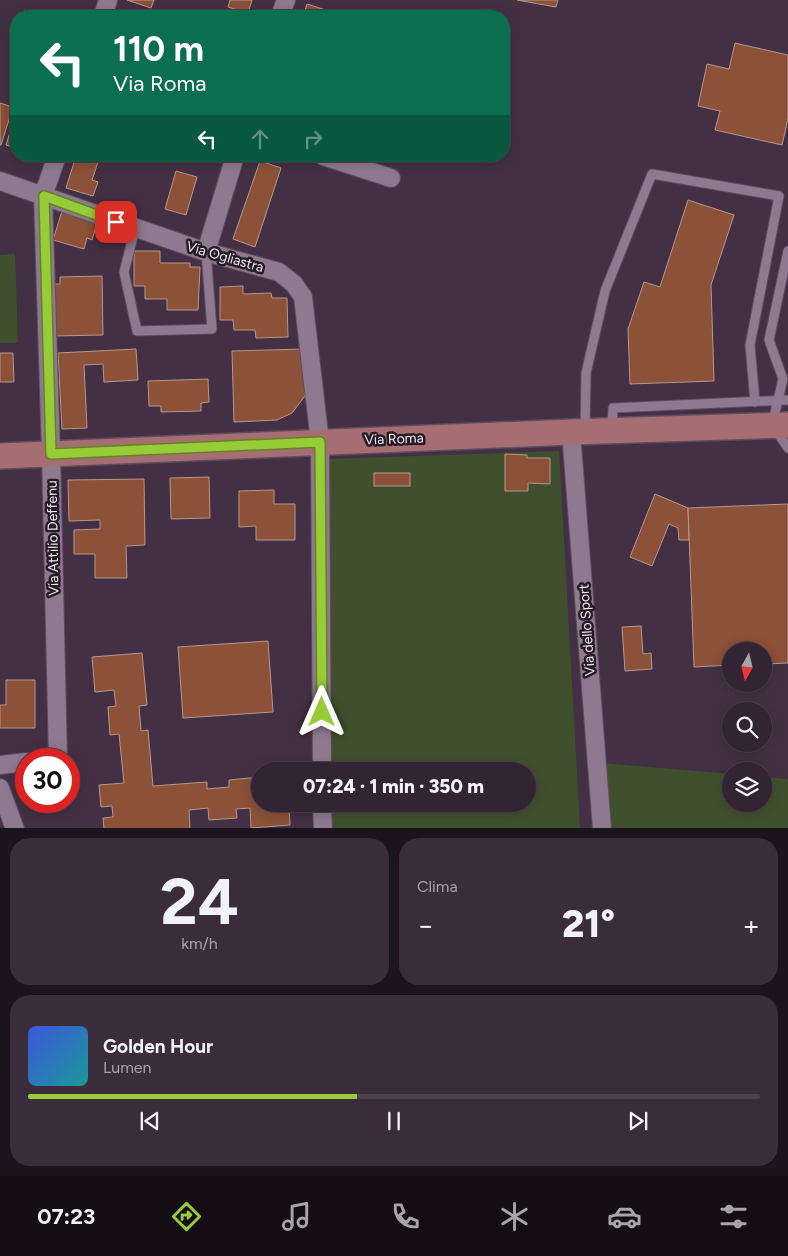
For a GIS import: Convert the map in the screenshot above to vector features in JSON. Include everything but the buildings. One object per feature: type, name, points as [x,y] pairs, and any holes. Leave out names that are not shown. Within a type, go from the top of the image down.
[{"type":"main road","name":"Via Roma","points":[[0,456],[612,430],[734,415],[779,417]]},
{"type":"street","name":"Via Attilio Deffenu","points":[[55,162],[44,196],[58,748]]},
{"type":"street","points":[[206,252],[233,162]]},
{"type":"street","points":[[342,162],[392,178]]},
{"type":"street","name":"Via Ogliastra","points":[[0,181],[135,229],[206,252],[279,272],[294,284],[303,297],[320,442],[322,762]]},
{"type":"street","name":"Via dello Sport","points":[[578,431],[602,828]]},
{"type":"street","points":[[0,765],[15,763]]},
{"type":"street","points":[[0,788],[15,828]]},
{"type":"street","points":[[322,812],[323,828]]},
{"type":"lane","points":[[578,431],[586,373],[605,291],[652,174],[779,196],[750,345],[755,402]]},
{"type":"lane","points":[[135,229],[124,272],[137,332],[212,329],[206,252]]},
{"type":"lane","points":[[788,251],[769,340],[782,379],[779,417],[788,448]]},
{"type":"lane","points":[[779,417],[788,400]]},
{"type":"lane","points":[[755,402],[779,417]]},
{"type":"lane","points":[[734,415],[755,402]]},
{"type":"green space","points":[[15,254],[18,343],[0,343],[0,255]]},
{"type":"green space","points":[[559,451],[580,828],[329,828],[329,812],[536,812],[536,762],[329,762],[329,459]]},
{"type":"green space","points":[[602,763],[722,773],[722,812],[772,812],[772,778],[788,779],[788,828],[609,828]]},
{"type":"route","points":[[116,222],[44,196],[51,454],[320,442],[322,712]]}]
